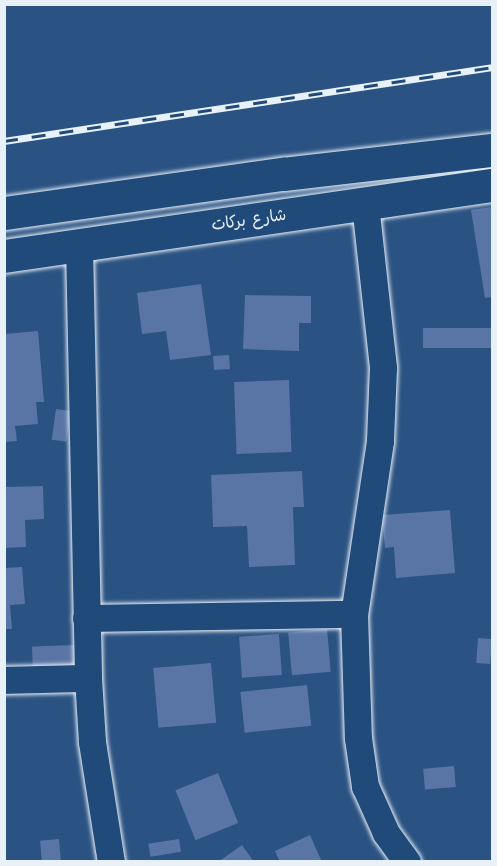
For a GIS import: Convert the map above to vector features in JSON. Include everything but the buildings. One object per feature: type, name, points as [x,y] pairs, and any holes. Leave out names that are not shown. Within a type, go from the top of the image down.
[{"type":"main road","points":[[4,213],[283,174],[492,150]]},
{"type":"main road","name":"شارع بركات","points":[[4,256],[492,185]]},
{"type":"street","points":[[365,204],[383,368],[380,441],[354,614],[358,738],[365,786],[386,833],[406,861]]},
{"type":"street","points":[[79,245],[88,678],[94,753],[111,861]]},
{"type":"street","points":[[86,618],[354,614]]},
{"type":"street","points":[[4,680],[88,678]]},
{"type":"railway","points":[[4,141],[492,67]]}]
